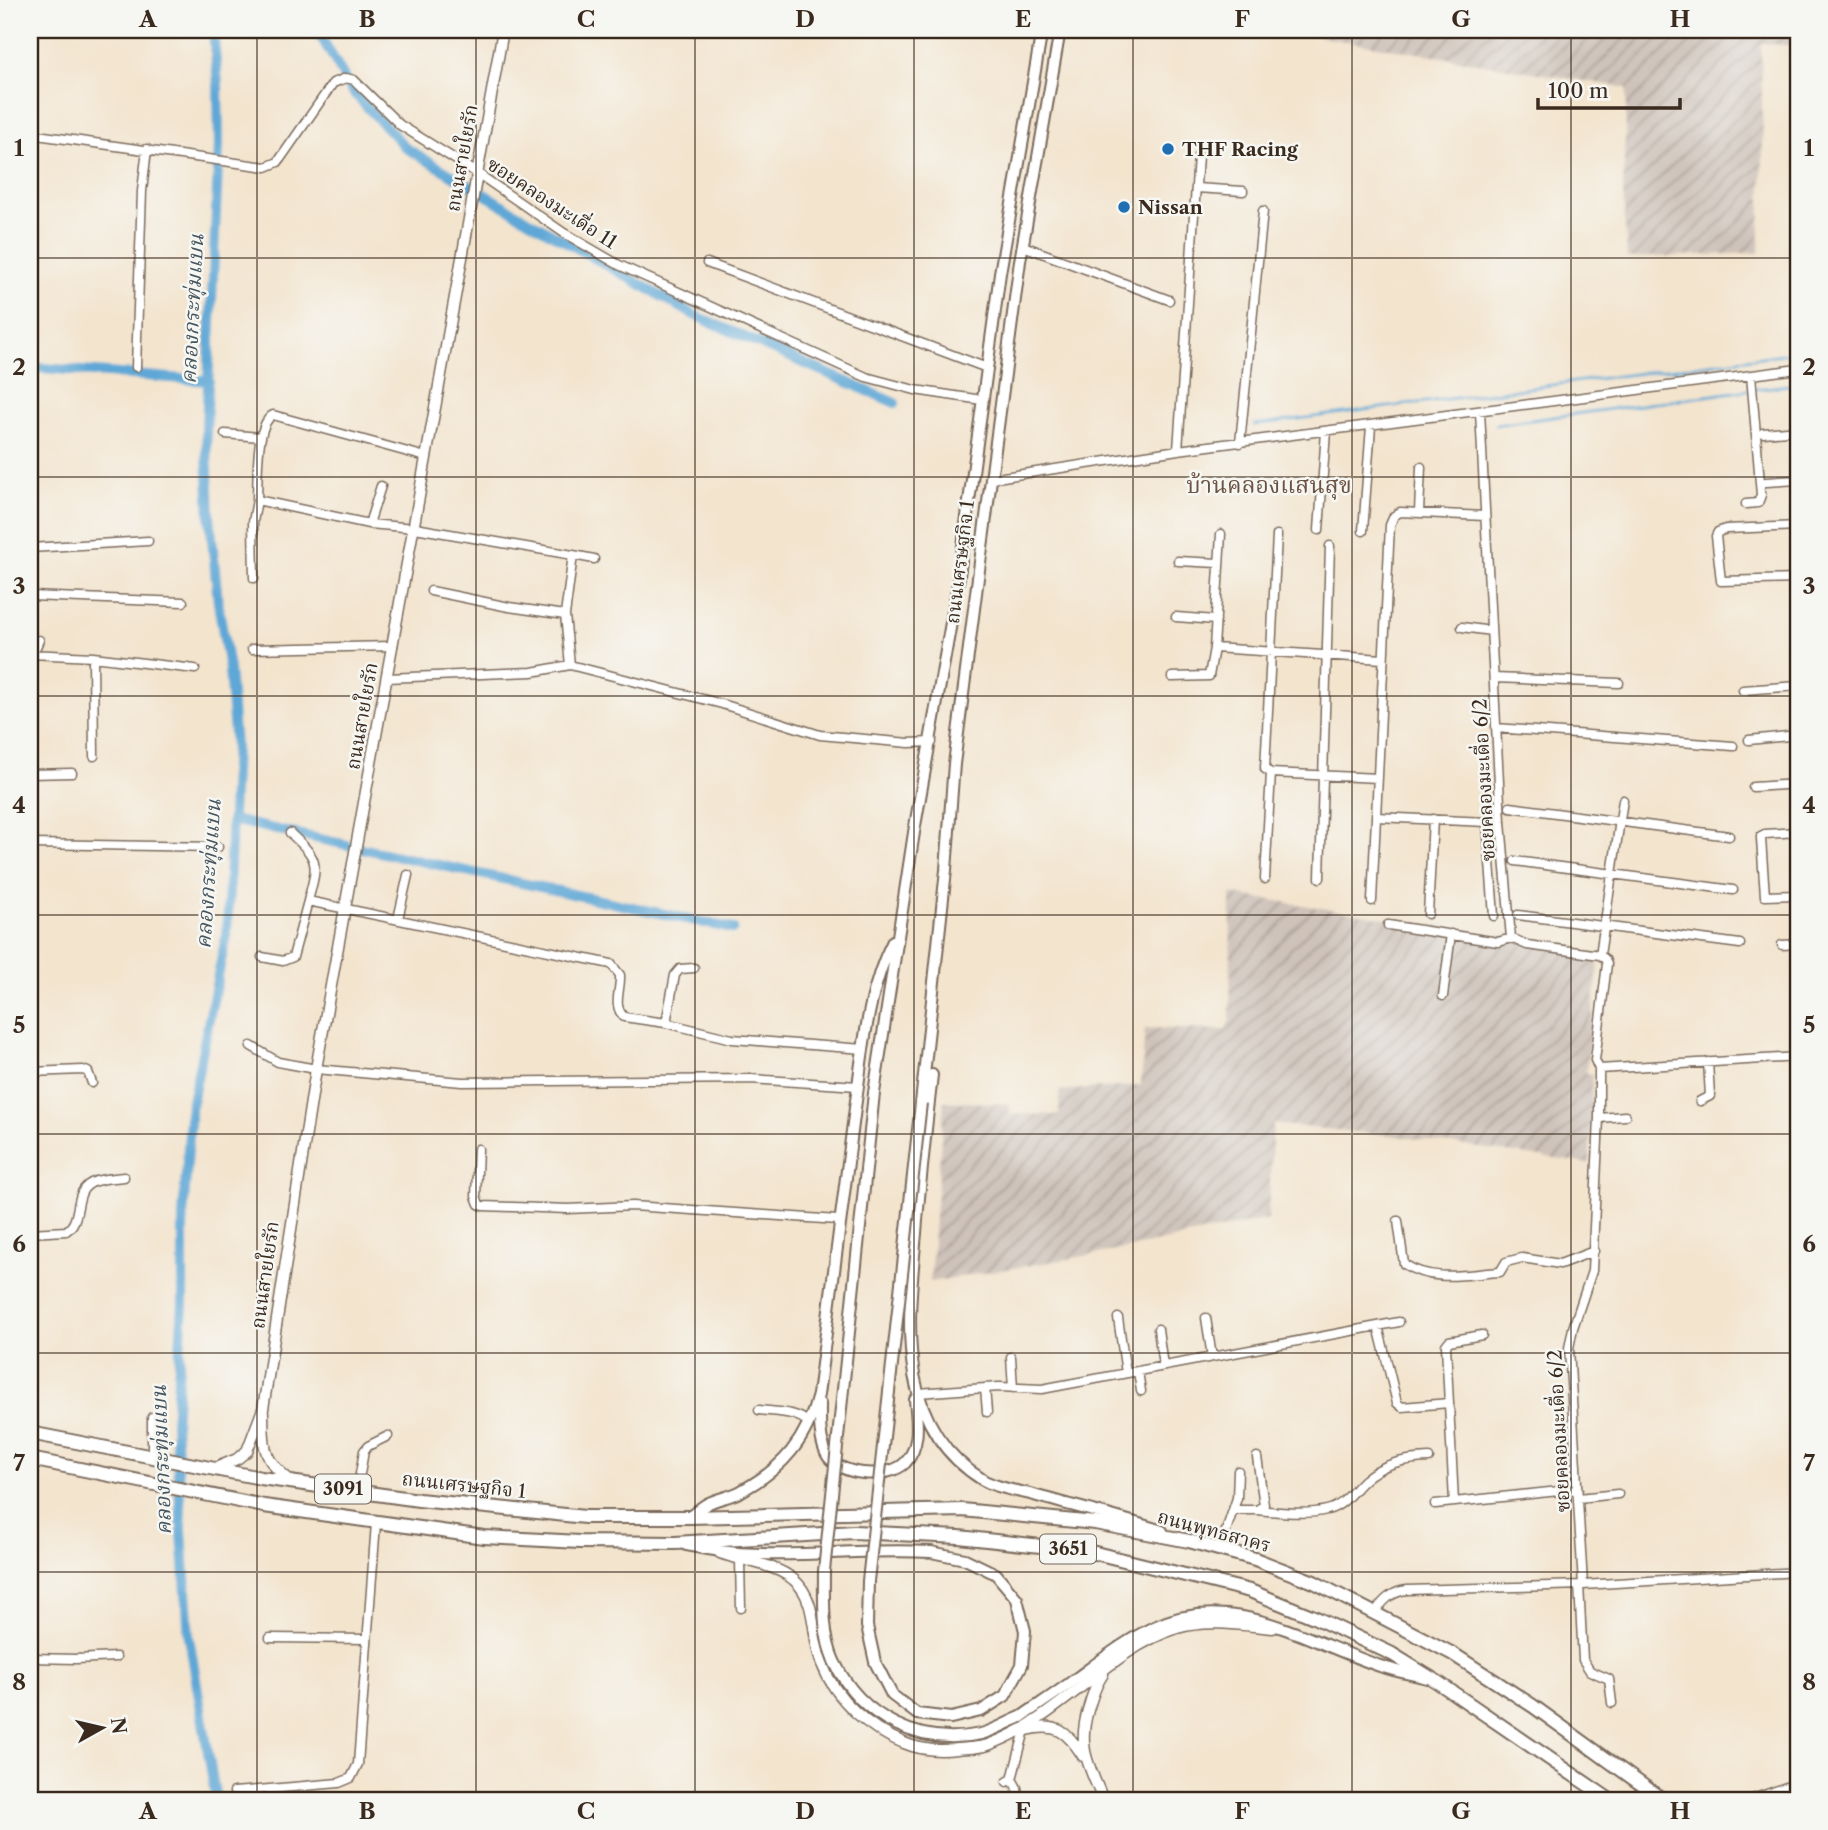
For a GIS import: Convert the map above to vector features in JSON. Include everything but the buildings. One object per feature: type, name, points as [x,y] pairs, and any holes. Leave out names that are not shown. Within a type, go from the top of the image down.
[{"type":"main road","name":"ถนนเศรษฐกิจ 1","points":[[1042,30],[1003,258],[958,583],[898,932],[874,1093],[824,1571],[825,1618],[834,1659],[851,1689],[878,1714],[910,1732],[942,1738],[982,1734],[1020,1717],[1122,1645],[1154,1627],[1177,1618],[1204,1614],[1245,1618],[1294,1631],[1380,1666],[1436,1681]]},
{"type":"main road","name":"ถนนเศรษฐกิจ 1","points":[[716,1552],[770,1553],[892,1549],[931,1552],[965,1559],[996,1574],[1017,1599],[1025,1631],[1022,1665],[1005,1696],[981,1711],[951,1718],[917,1714],[891,1695],[874,1662],[867,1626],[870,1567],[921,1102],[938,950],[954,764],[1020,261],[1060,30]]},
{"type":"main road","points":[[1003,258],[1020,261]]},
{"type":"main road","points":[[690,1517],[706,1504],[742,1491],[779,1466],[799,1443],[809,1423],[818,1395],[838,1220],[864,1049],[881,970],[898,932]]},
{"type":"main road","points":[[821,1371],[820,1423],[826,1455],[847,1470],[872,1474],[894,1469],[905,1463],[915,1446],[918,1425],[911,1369],[909,1315],[940,992],[938,950]]},
{"type":"main road","points":[[911,1369],[921,1405],[937,1436],[960,1461],[984,1480],[1119,1517],[1189,1541]]},
{"type":"main road","name":"ถนนเศรษฐกิจ 1","points":[[30,1433],[196,1466],[357,1491],[585,1517],[690,1517]]},
{"type":"main road","name":"3091","points":[[30,1459],[264,1506],[376,1523],[484,1537],[675,1543],[716,1552]]},
{"type":"main road","name":"ถนนพุทธสาคร","points":[[690,1517],[962,1510],[1095,1524],[1189,1541],[1255,1559],[1314,1582],[1453,1654],[1533,1706],[1663,1800]]},
{"type":"main road","name":"3651","points":[[675,1543],[854,1532],[959,1537],[1087,1551],[1250,1591],[1314,1617],[1392,1654],[1610,1800]]},
{"type":"street","name":"ถนนสายใยรัก","points":[[292,1482],[268,1460],[263,1447],[263,1409],[316,1069],[503,30]]},
{"type":"street","name":"ซอยคลองมะเดื่อ 11","points":[[30,134],[267,167],[278,162],[333,83],[346,78],[354,80],[400,125],[477,173],[589,249],[619,265],[866,377],[915,390],[982,400]]},
{"type":"street","points":[[136,367],[142,191],[147,149]]},
{"type":"street","points":[[1178,450],[1198,156]]},
{"type":"street","points":[[1196,188],[1242,191]]},
{"type":"street","points":[[1240,443],[1263,211]]},
{"type":"street","points":[[1023,246],[1169,300]]},
{"type":"street","points":[[707,263],[987,368]]},
{"type":"street","points":[[990,479],[1178,450],[1798,369]]},
{"type":"street","points":[[1746,504],[1758,503],[1760,495],[1751,375]]},
{"type":"street","name":"ซอยคลองมะเดื่อ 6/2","points":[[1480,411],[1496,728],[1511,938]]},
{"type":"street","points":[[254,578],[253,522],[257,500],[260,437],[268,418],[279,416],[426,457]]},
{"type":"street","points":[[1363,531],[1370,426]]},
{"type":"street","points":[[1763,433],[1798,430]]},
{"type":"street","points":[[1319,530],[1326,431]]},
{"type":"street","points":[[225,434],[260,437]]},
{"type":"street","points":[[1419,512],[1421,467]]},
{"type":"street","points":[[1766,482],[1798,480]]},
{"type":"street","points":[[369,524],[382,486]]},
{"type":"street","points":[[257,500],[369,524],[415,528],[594,559]]},
{"type":"street","points":[[1373,901],[1390,526],[1394,516],[1400,512],[1485,516]]},
{"type":"street","points":[[1798,526],[1726,529],[1718,532],[1716,536],[1721,581],[1798,579]]},
{"type":"street","points":[[1172,677],[1209,676],[1214,648],[1221,534]]},
{"type":"street","points":[[1276,535],[1265,769],[1271,773],[1378,778]]},
{"type":"street","points":[[30,548],[148,541]]},
{"type":"street","points":[[1320,878],[1330,546]]},
{"type":"street","points":[[570,665],[565,615],[573,555]]},
{"type":"street","points":[[1178,561],[1218,563]]},
{"type":"street","points":[[431,591],[565,615]]},
{"type":"street","points":[[30,596],[183,602]]},
{"type":"street","points":[[1176,617],[1216,620]]},
{"type":"street","points":[[1462,627],[1491,631]]},
{"type":"street","points":[[30,648],[36,647],[39,640]]},
{"type":"street","points":[[252,649],[393,646]]},
{"type":"street","points":[[1214,648],[1383,659]]},
{"type":"street","points":[[30,654],[93,657],[195,669]]},
{"type":"street","points":[[93,657],[94,756]]},
{"type":"street","points":[[387,678],[532,672],[570,665],[722,704],[820,735],[909,743],[932,742]]},
{"type":"street","points":[[1494,678],[1619,683]]},
{"type":"street","points":[[1743,690],[1798,686]]},
{"type":"street","points":[[1496,728],[1733,746]]},
{"type":"street","points":[[1749,740],[1798,735]]},
{"type":"street","points":[[30,774],[72,773]]},
{"type":"street","points":[[1265,879],[1271,773]]},
{"type":"street","points":[[1753,787],[1798,784]]},
{"type":"street","name":"ซอยคลองมะเดื่อ 6/2","points":[[1612,1703],[1609,1679],[1590,1671],[1583,1660],[1570,1337],[1590,1281],[1594,1251],[1599,1118],[1599,1069],[1595,1060],[1607,964],[1601,955],[1623,800]]},
{"type":"street","points":[[1510,807],[1729,836]]},
{"type":"street","points":[[1376,817],[1487,822],[1494,916]]},
{"type":"street","points":[[1428,914],[1433,819]]},
{"type":"street","points":[[1798,832],[1761,836],[1765,896],[1798,895]]},
{"type":"street","points":[[262,957],[283,961],[293,957],[315,873],[313,856],[290,833]]},
{"type":"street","points":[[30,844],[218,848]]},
{"type":"street","points":[[1515,861],[1733,890]]},
{"type":"street","points":[[398,919],[408,875]]},
{"type":"street","points":[[308,901],[611,964],[620,975],[617,1003],[624,1017],[666,1023],[732,1039],[864,1049]]},
{"type":"street","points":[[1518,915],[1740,944]]},
{"type":"street","points":[[1388,925],[1498,942],[1511,938],[1527,945],[1601,955]]},
{"type":"street","points":[[1443,996],[1451,934]]},
{"type":"street","points":[[1782,945],[1798,944]]},
{"type":"street","points":[[666,1023],[675,975],[680,969],[694,968]]},
{"type":"street","points":[[251,1046],[278,1062],[316,1069],[462,1082],[751,1079],[859,1086]]},
{"type":"street","points":[[1599,1069],[1798,1057]]},
{"type":"street","points":[[1700,1101],[1710,1096],[1708,1062]]},
{"type":"street","points":[[30,1072],[83,1070],[88,1072],[92,1083]]},
{"type":"street","points":[[1599,1118],[1625,1116]]},
{"type":"street","points":[[478,1149],[476,1196],[479,1204],[483,1206],[568,1209],[633,1206],[838,1220]]},
{"type":"street","points":[[30,1233],[66,1231],[75,1221],[78,1201],[87,1185],[95,1181],[124,1177]]},
{"type":"street","points":[[1398,1221],[1404,1264],[1417,1273],[1441,1276],[1500,1272],[1506,1262],[1522,1258],[1560,1264],[1594,1251]]},
{"type":"street","points":[[1118,1318],[1126,1373]]},
{"type":"street","points":[[1206,1318],[1212,1357]]},
{"type":"street","points":[[918,1394],[985,1388],[1042,1390],[1399,1322]]},
{"type":"street","points":[[1378,1326],[1397,1403],[1402,1407],[1449,1404]]},
{"type":"street","points":[[1158,1329],[1163,1366]]},
{"type":"street","points":[[1454,1502],[1446,1345],[1449,1341],[1482,1335]]},
{"type":"street","points":[[1011,1357],[1013,1388]]},
{"type":"street","points":[[1138,1371],[1141,1391]]},
{"type":"street","points":[[985,1388],[987,1412]]},
{"type":"street","name":"ถนนสายใยรัก","points":[[213,1469],[236,1460],[247,1451],[263,1409]]},
{"type":"street","points":[[759,1410],[795,1414],[802,1416],[809,1423]]},
{"type":"street","points":[[152,1417],[152,1457]]},
{"type":"street","points":[[357,1491],[364,1451],[368,1446],[388,1436]]},
{"type":"street","points":[[1257,1457],[1264,1505],[1257,1510]]},
{"type":"street","points":[[1233,1510],[1328,1510],[1346,1500],[1366,1478],[1399,1460],[1429,1458]]},
{"type":"street","points":[[1220,1549],[1237,1498],[1238,1471]]},
{"type":"street","points":[[1435,1504],[1578,1494],[1618,1494]]},
{"type":"street","points":[[234,1792],[339,1783],[351,1778],[358,1764],[376,1523]]},
{"type":"street","points":[[716,1552],[775,1568],[795,1581],[804,1590],[809,1602],[821,1664],[841,1698],[870,1725],[906,1744],[942,1751],[986,1746],[1021,1731],[1113,1664],[1158,1636],[1179,1628],[1204,1624],[1238,1624],[1294,1631]]},
{"type":"street","points":[[740,1560],[741,1608]]},
{"type":"street","points":[[1374,1612],[1386,1598],[1406,1590],[1581,1585],[1798,1572]]},
{"type":"street","points":[[270,1638],[367,1639]]},
{"type":"street","points":[[30,1658],[76,1660],[116,1657]]},
{"type":"street","points":[[1103,1800],[1084,1749],[1082,1729],[1094,1690],[1113,1664]]},
{"type":"street","points":[[1021,1731],[1046,1726],[1059,1729],[1070,1736],[1090,1768]]},
{"type":"street","points":[[1019,1800],[1017,1788],[1010,1781],[1021,1731]]},
{"type":"street","points":[[1750,1800],[1798,1783]]},
{"type":"shaded area","points":[[1280,30],[1798,30],[1798,46],[1761,43],[1763,151],[1759,253],[1627,258],[1623,191],[1627,88]]},
{"type":"shaded area","points":[[1231,894],[1502,936],[1599,960],[1586,1073],[1592,1074],[1590,1164],[1397,1136],[1273,1124],[1268,1219],[1120,1250],[930,1282],[944,1101],[1009,1104],[1010,1114],[1059,1115],[1060,1091],[1141,1085],[1145,1028],[1225,1030],[1230,1020]]},
{"type":"waterway","name":"คลองกระทุ่มแบน","points":[[213,30],[218,84],[219,145],[206,431],[210,516],[218,602],[229,669],[235,746],[227,932],[191,1107],[183,1216],[183,1305],[175,1425],[189,1637],[216,1800]]},
{"type":"waterway","points":[[317,30],[353,92],[406,148],[694,315],[895,403]]},
{"type":"waterway","points":[[1254,425],[1798,352]]},
{"type":"waterway","points":[[30,367],[209,381]]},
{"type":"waterway","points":[[1755,389],[1798,384]]},
{"type":"waterway","points":[[1495,425],[1749,390]]},
{"type":"waterway","points":[[232,820],[733,929]]},
{"type":"waterway","points":[[1779,1800],[1798,1794]]},
{"type":"place","name":"THF Racing","points":[[1168,149]]},
{"type":"place","name":"Nissan","points":[[1124,207]]},
{"type":"district","name":"บ้านคลองแสนสุข","points":[[1269,485]]}]
